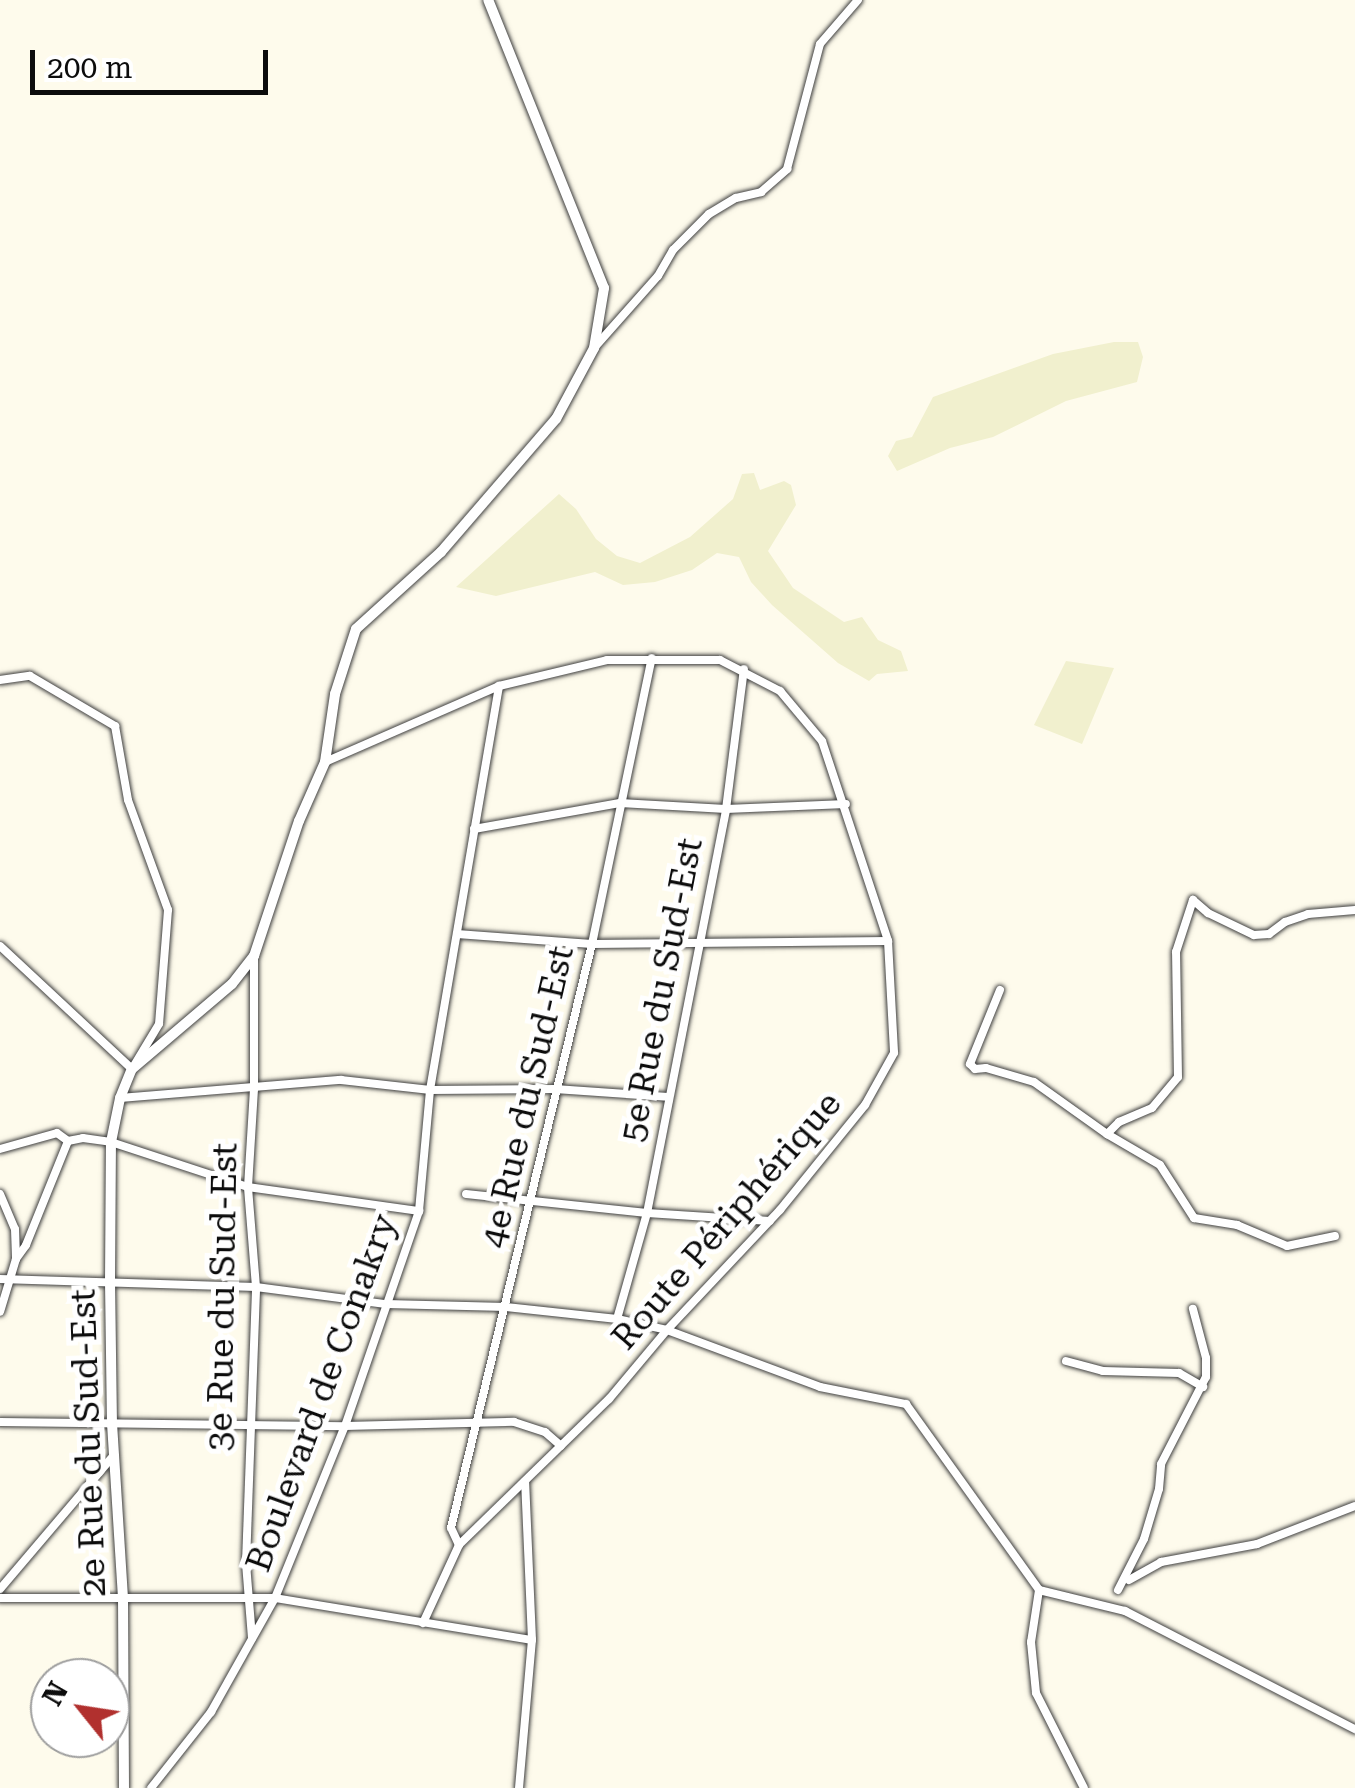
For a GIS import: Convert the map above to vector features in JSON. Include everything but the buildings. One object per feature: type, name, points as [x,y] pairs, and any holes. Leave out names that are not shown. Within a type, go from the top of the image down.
[{"type":"street","points":[[488,0],[604,288],[594,348]]},
{"type":"street","points":[[132,1069],[232,984],[254,956],[300,821],[326,762],[335,694],[356,629],[441,552],[556,419],[594,348],[658,276],[673,250],[709,214],[736,198],[761,192],[787,169],[820,44],[858,0]]},
{"type":"street","name":"4e Rue du Sud-Est","points":[[459,1545],[451,1528],[592,944],[652,658]]},
{"type":"street","name":"Route Périphérique","points":[[326,762],[499,686],[607,660],[707,658],[744,669],[780,691],[822,741],[846,804],[888,941],[894,1053],[865,1106],[770,1221],[667,1330],[609,1399],[459,1545],[423,1623]]},
{"type":"street","name":"5e Rue du Sud-Est","points":[[617,1319],[647,1214],[726,809],[744,669]]},
{"type":"street","points":[[0,680],[30,676],[115,726],[128,800],[168,910],[159,1024],[132,1069]]},
{"type":"street","name":"Boulevard de Conakry","points":[[151,1788],[211,1712],[275,1598],[345,1426],[419,1211],[430,1090],[499,686]]},
{"type":"street","points":[[474,829],[620,803],[726,809],[846,804]]},
{"type":"street","points":[[1107,1134],[1119,1122],[1152,1108],[1178,1077],[1176,952],[1193,900],[1208,913],[1254,934],[1268,934],[1308,914],[1355,910]]},
{"type":"street","points":[[457,934],[592,944],[888,941]]},
{"type":"street","points":[[0,946],[132,1069]]},
{"type":"street","name":"3e Rue du Sud-Est","points":[[252,1638],[248,1601],[250,1422],[256,1287],[248,1187],[254,1089],[254,956]]},
{"type":"street","points":[[1000,990],[970,1064],[975,1069],[986,1068],[1034,1082],[1107,1134],[1160,1165],[1194,1218],[1236,1225],[1286,1246],[1334,1236]]},
{"type":"street","name":"2e Rue du Sud-Est","points":[[124,1788],[122,1598],[112,1425],[111,1142],[120,1098],[132,1069]]},
{"type":"street","points":[[120,1098],[341,1080],[430,1090],[555,1090],[668,1097]]},
{"type":"street","points":[[0,1149],[57,1133],[68,1141],[82,1138],[111,1142],[248,1187],[419,1211]]},
{"type":"street","points":[[0,1312],[5,1280],[26,1244],[68,1141]]},
{"type":"street","points":[[0,1194],[16,1228],[16,1259]]},
{"type":"street","points":[[466,1194],[647,1214],[770,1221]]},
{"type":"street","points":[[5,1280],[256,1287],[386,1304],[506,1307],[617,1319],[667,1330],[820,1387],[906,1404],[1039,1590],[1125,1611],[1355,1729]]},
{"type":"street","points":[[1118,1590],[1144,1539],[1159,1489],[1161,1464],[1204,1388],[1206,1358],[1193,1310]]},
{"type":"street","points":[[1066,1361],[1103,1371],[1179,1374],[1204,1388]]},
{"type":"street","points":[[0,1422],[345,1426],[514,1422],[545,1432],[561,1446]]},
{"type":"street","points":[[0,1589],[114,1455]]},
{"type":"street","points":[[518,1788],[532,1640],[525,1480]]},
{"type":"street","points":[[1104,1606],[1135,1574],[1161,1562],[1257,1544],[1355,1506]]},
{"type":"street","points":[[1039,1590],[1031,1642],[1036,1693],[1084,1788]]},
{"type":"street","points":[[0,1598],[248,1601],[275,1598],[532,1640]]},
{"type":"green space","points":[[1114,342],[1138,342],[1143,357],[1137,382],[1066,401],[993,437],[950,448],[897,471],[888,456],[896,441],[912,437],[933,397],[1053,354]]},
{"type":"green space","points":[[754,473],[760,490],[784,481],[791,485],[796,505],[768,551],[793,588],[844,622],[862,617],[878,640],[901,651],[908,671],[877,674],[869,681],[838,663],[772,605],[751,582],[739,557],[717,553],[692,570],[655,582],[623,585],[595,572],[496,596],[456,587],[559,494],[576,509],[596,539],[617,556],[640,563],[690,537],[733,499],[742,474]]},
{"type":"green space","points":[[1066,661],[1114,668],[1082,744],[1034,725]]}]
